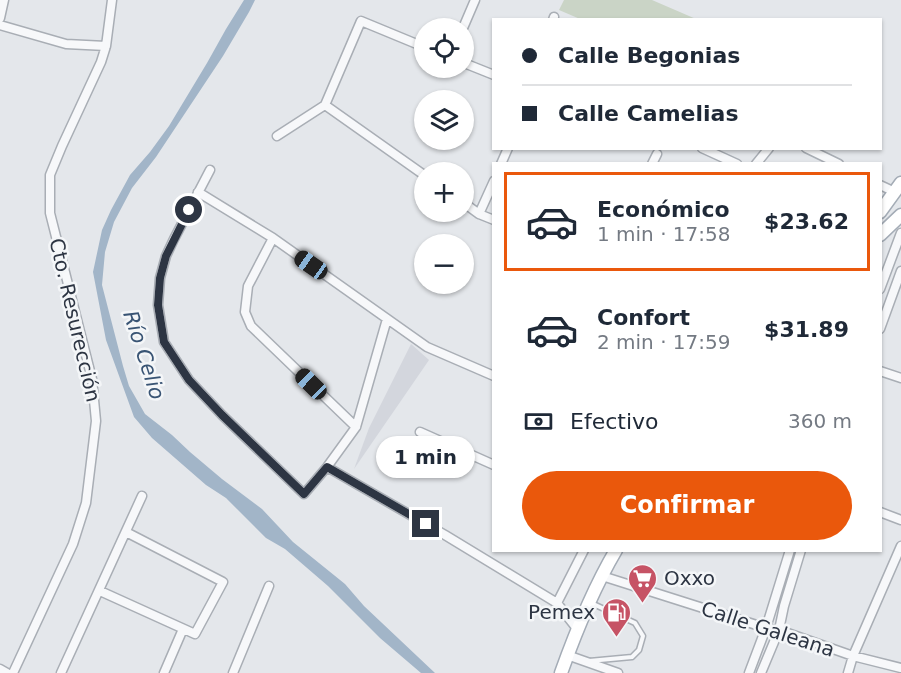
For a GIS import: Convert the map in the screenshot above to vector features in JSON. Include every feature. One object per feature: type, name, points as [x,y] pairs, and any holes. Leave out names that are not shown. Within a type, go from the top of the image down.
[{"type":"main road","points":[[882,209],[898,188]]},
{"type":"main road","points":[[882,233],[901,215]]},
{"type":"main road","points":[[561,673],[613,552]]},
{"type":"street","points":[[0,18],[4,0]]},
{"type":"street","name":"Cto. Resurección","points":[[13,673],[73,544],[86,503],[96,421],[92,379],[50,213],[50,175],[101,62],[106,46],[112,0]]},
{"type":"street","points":[[467,18],[475,0]]},
{"type":"street","points":[[277,136],[324,105],[361,21],[414,42]]},
{"type":"street","points":[[0,25],[66,44],[106,46]]},
{"type":"street","points":[[474,67],[492,74]]},
{"type":"street","points":[[324,105],[414,168]]},
{"type":"street","points":[[706,150],[732,162]]},
{"type":"street","points":[[758,162],[767,150]]},
{"type":"street","points":[[653,162],[657,154]]},
{"type":"street","points":[[210,170],[166,256],[160,278],[158,305],[164,342],[189,380],[304,494],[356,427],[387,319]]},
{"type":"street","points":[[882,184],[898,188]]},
{"type":"street","points":[[479,214],[492,185]]},
{"type":"street","points":[[198,192],[273,238],[426,347],[492,375]]},
{"type":"street","points":[[474,210],[492,219]]},
{"type":"street","points":[[882,283],[901,233]]},
{"type":"street","points":[[273,238],[248,286],[245,312],[251,326],[356,427]]},
{"type":"street","points":[[882,323],[901,271]]},
{"type":"street","points":[[882,372],[901,378]]},
{"type":"street","points":[[420,432],[492,464]]},
{"type":"street","points":[[327,467],[557,603],[578,630]]},
{"type":"street","points":[[61,673],[142,496]]},
{"type":"street","points":[[882,513],[901,520]]},
{"type":"street","points":[[100,591],[195,634],[222,582],[126,532]]},
{"type":"street","points":[[848,673],[853,656],[901,546]]},
{"type":"street","points":[[557,603],[583,552]]},
{"type":"street","points":[[749,673],[766,628],[789,552]]},
{"type":"street","points":[[761,673],[778,630],[800,552]]},
{"type":"street","name":"Calle Galeana","points":[[602,576],[778,630],[853,656],[901,668]]},
{"type":"street","points":[[233,673],[269,586]]},
{"type":"street","points":[[164,673],[183,629]]},
{"type":"street","points":[[567,655],[618,673]]},
{"type":"street","points":[[0,669],[7,673]]},
{"type":"lane","points":[[586,661],[632,657],[639,650],[643,636],[635,623],[590,602]]},
{"type":"shaded area","points":[[411,344],[429,360],[354,469],[369,428]]},
{"type":"green space","points":[[564,0],[652,0],[694,18],[578,18],[559,10]]},
{"type":"water","points":[[244,0],[255,0],[223,56],[156,157],[132,188],[114,222],[105,252],[102,285],[123,366],[129,386],[145,414],[222,479],[262,509],[293,542],[345,584],[364,606],[435,673],[421,673],[380,638],[328,586],[285,549],[266,538],[226,498],[206,485],[152,438],[134,417],[106,340],[93,272],[102,230],[130,175],[169,126]]},
{"type":"place","name":"Oxxo","points":[[643,604]]},
{"type":"place","name":"Pemex","points":[[616,638]]},
{"type":"route","points":[[189,210],[166,256],[160,278],[158,305],[164,342],[189,380],[304,494],[327,467],[426,524]]},
{"type":"water label","name":"Río Celio","points":[[144,355]]}]
